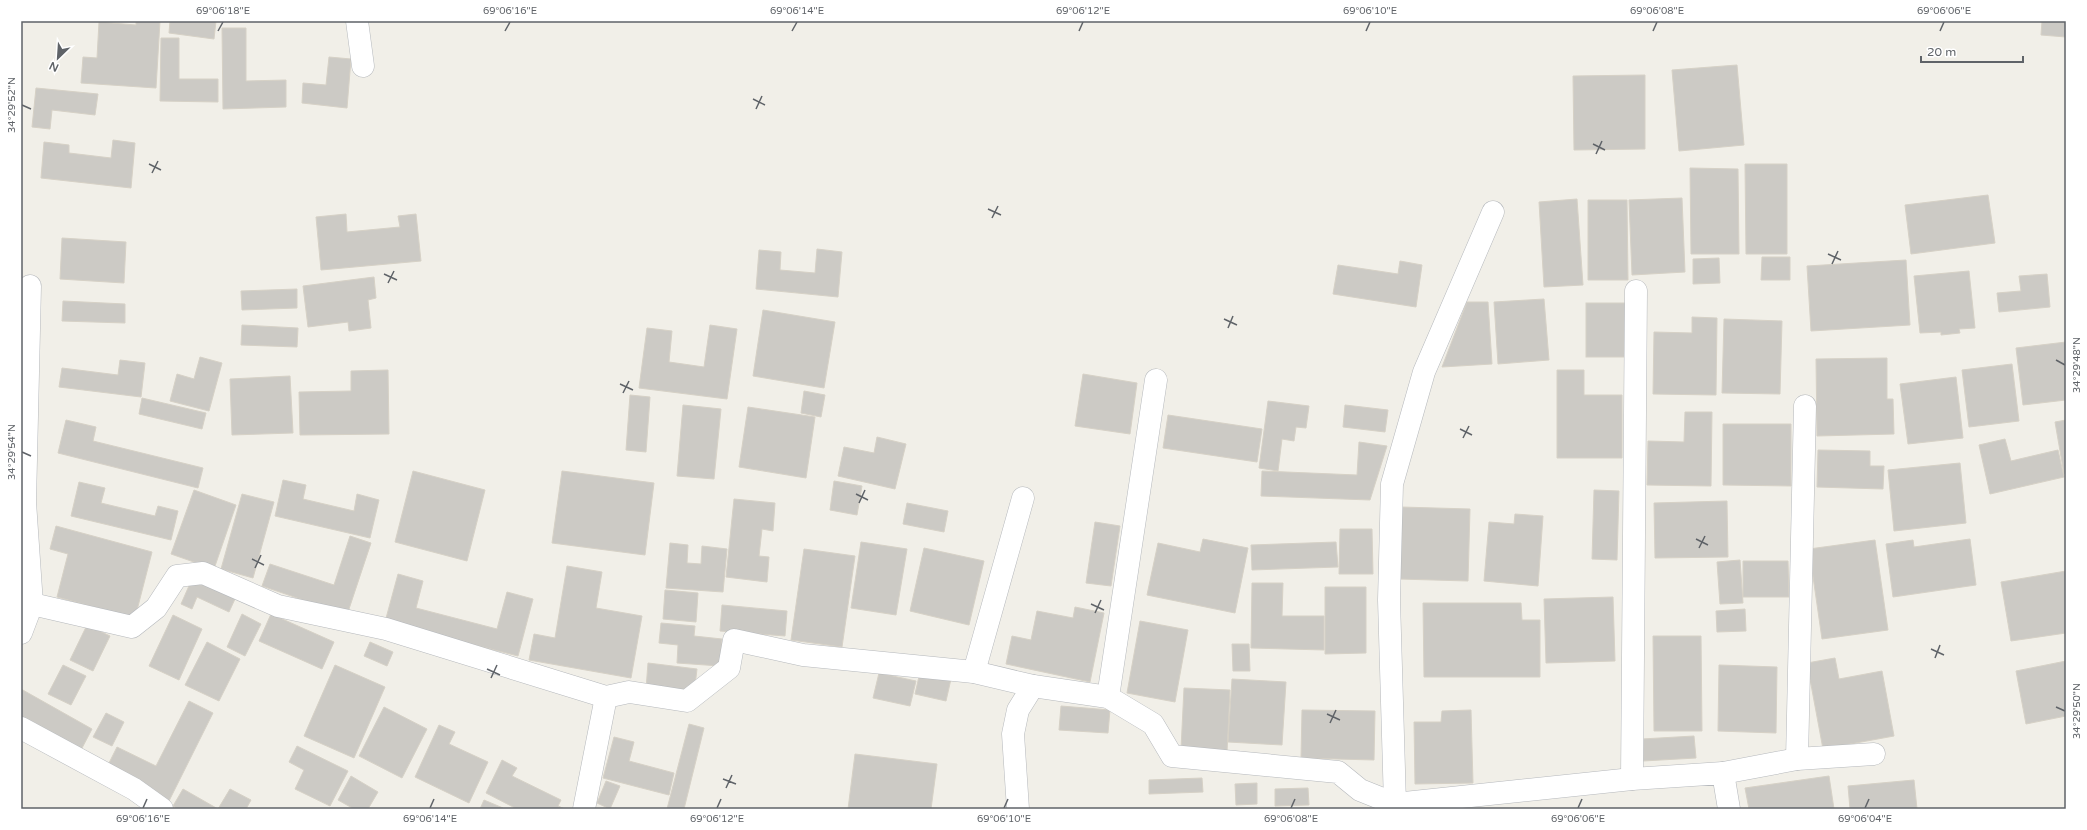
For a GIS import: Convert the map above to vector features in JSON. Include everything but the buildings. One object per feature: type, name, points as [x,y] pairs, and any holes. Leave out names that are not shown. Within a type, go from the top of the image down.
[{"type":"street","points":[[358,21],[363,66]]},
{"type":"street","points":[[1395,804],[1389,600],[1392,484],[1424,372],[1494,212]]},
{"type":"street","points":[[21,633],[32,604],[25,502],[30,286]]},
{"type":"street","points":[[1632,779],[1636,291]]},
{"type":"street","points":[[1108,697],[1156,380]]},
{"type":"street","points":[[1797,760],[1805,406]]},
{"type":"street","points":[[974,672],[1023,498]]},
{"type":"street","points":[[32,604],[132,627],[156,608],[177,576],[203,573],[278,606],[386,629],[606,696],[629,692],[687,701],[729,668],[734,640],[804,655],[974,672],[1033,686],[1108,697],[1154,724],[1172,756],[1338,772],[1360,790],[1395,804],[1632,779],[1723,772],[1797,760],[1874,754]]},
{"type":"street","points":[[1018,809],[1013,734],[1018,710],[1033,686]]},
{"type":"street","points":[[584,809],[606,696]]},
{"type":"street","points":[[21,728],[134,789],[162,809]]},
{"type":"street","points":[[1723,772],[1729,809]]}]
